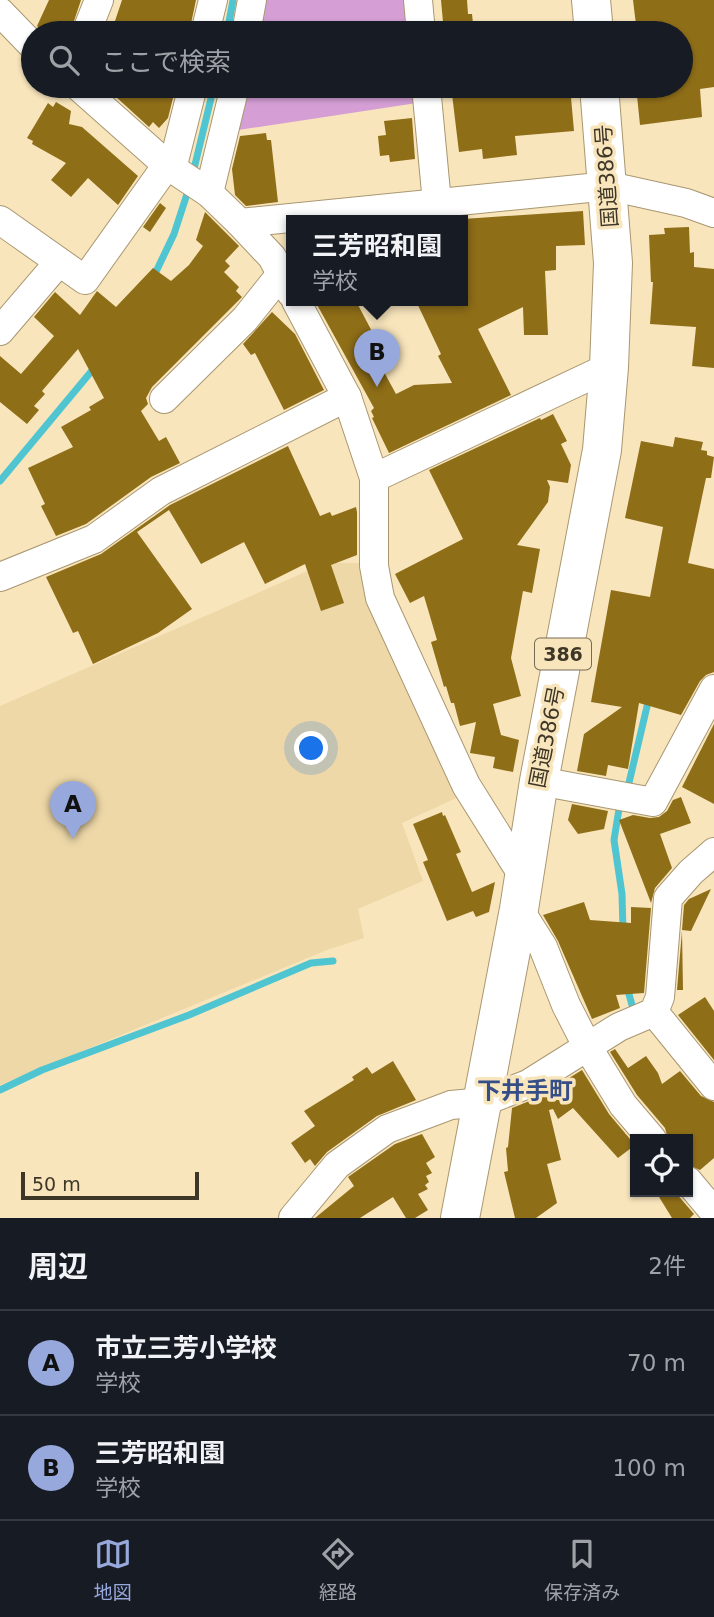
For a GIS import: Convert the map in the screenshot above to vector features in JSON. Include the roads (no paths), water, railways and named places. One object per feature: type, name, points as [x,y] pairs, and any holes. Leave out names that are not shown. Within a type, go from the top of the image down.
[{"type":"highway","points":[[591,0],[593,21]]},
{"type":"highway","name":"国道386号","points":[[460,1218],[602,450],[609,367],[613,263],[600,98]]},
{"type":"street","points":[[91,21],[99,0]]},
{"type":"street","points":[[208,21],[214,0]]},
{"type":"street","points":[[248,21],[252,0]]},
{"type":"street","points":[[418,0],[420,21]]},
{"type":"street","points":[[0,12],[21,34]]},
{"type":"street","points":[[92,98],[170,167],[209,193],[272,257],[286,283],[245,319],[164,399]]},
{"type":"street","points":[[0,220],[85,280],[170,167],[189,98]]},
{"type":"street","points":[[209,193],[232,98]]},
{"type":"street","points":[[427,98],[437,203]]},
{"type":"street","points":[[319,215],[609,186],[686,203],[714,213]]},
{"type":"street","points":[[240,223],[286,218]]},
{"type":"street","points":[[0,331],[59,262]]},
{"type":"street","points":[[299,306],[347,397],[374,478],[374,566],[380,598],[466,785],[521,893],[566,1005],[623,1105],[648,1134]]},
{"type":"street","points":[[374,478],[609,367]]},
{"type":"street","points":[[0,577],[94,539],[161,491],[347,397]]},
{"type":"street","points":[[539,781],[653,802],[714,689]]},
{"type":"street","points":[[293,1218],[337,1165],[387,1129],[451,1105],[483,1102],[528,1084],[619,1027],[654,1012],[660,997],[668,898],[691,872],[714,852]]},
{"type":"street","points":[[654,1012],[714,1086]]},
{"type":"waterway","points":[[229,21],[233,0]]},
{"type":"waterway","points":[[193,173],[211,98]]},
{"type":"waterway","points":[[153,278],[174,234],[189,188]]},
{"type":"waterway","points":[[0,481],[95,367]]},
{"type":"waterway","points":[[628,787],[649,698]]},
{"type":"waterway","points":[[619,809],[614,840],[622,894],[623,930]]},
{"type":"waterway","points":[[0,1090],[42,1070],[189,1015],[311,963],[333,961]]},
{"type":"waterway","points":[[627,987],[632,1005]]},
{"type":"place","name":"三芳昭和園","points":[[377,387]]},
{"type":"place","name":"市立三芳小学校","points":[[73,839]]},
{"type":"district","name":"下井手町","points":[[525,1091]]}]
